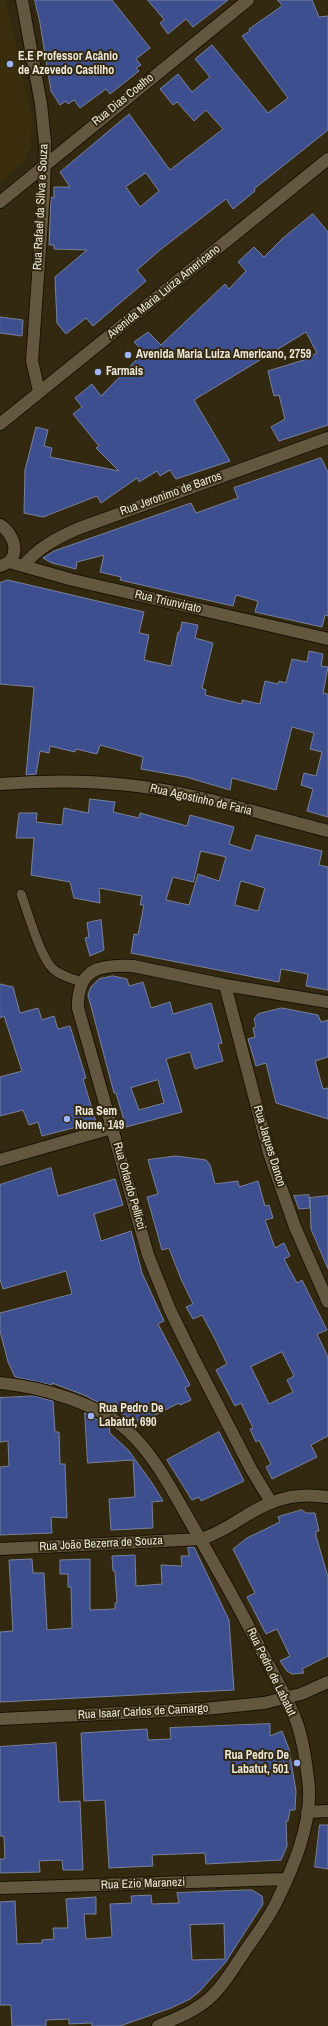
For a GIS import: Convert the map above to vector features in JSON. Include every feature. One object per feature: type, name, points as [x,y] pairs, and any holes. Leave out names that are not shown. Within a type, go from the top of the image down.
[{"type":"street","name":"Rua Rafael da Silva e Souza","points":[[22,0],[41,104],[46,164],[32,361],[39,391]]},
{"type":"street","name":"Rua Dias Coelho","points":[[0,202],[248,0]]},
{"type":"street","name":"Avenida Maria Luiza Americano","points":[[0,424],[328,159]]},
{"type":"street","name":"Rua Jeronimo de Barros","points":[[23,566],[41,548],[54,539],[77,529],[328,438]]},
{"type":"street","points":[[0,525],[10,533],[15,545],[15,551],[4,564]]},
{"type":"street","name":"Rua Triunvirato","points":[[4,564],[23,566],[73,580],[328,639]]},
{"type":"street","name":"Rua Agostinho de Faria","points":[[0,784],[42,781],[135,786],[184,794],[328,831]]},
{"type":"street","points":[[82,982],[91,972],[106,966],[133,966],[225,985],[328,1002]]},
{"type":"street","name":"Rua Orlando Pellicci","points":[[82,982],[78,992],[78,1008],[148,1254],[170,1310],[244,1454],[271,1502]]},
{"type":"street","name":"Rua Jaques Danon","points":[[225,985],[270,1153],[295,1227],[328,1302]]},
{"type":"street","points":[[0,1160],[112,1128]]},
{"type":"street","name":"Rua Pedro de Labatut","points":[[0,1382],[38,1388],[88,1407],[114,1420],[129,1432],[156,1465],[201,1538],[238,1605],[298,1726],[309,1790],[307,1812],[295,1859],[276,1903],[229,1975],[213,1995],[202,2004],[158,2026]]},
{"type":"street","name":"Rua João Bezerra de Souza","points":[[0,1548],[201,1538],[226,1529],[271,1502],[286,1497],[302,1495],[328,1497]]},
{"type":"street","name":"Rua Isaar Carlos de Camargo","points":[[0,1719],[204,1709],[286,1700],[328,1682]]},
{"type":"street","points":[[307,1812],[328,1811]]},
{"type":"street","name":"Rua Ezio Maranezi","points":[[0,1888],[286,1879]]},
{"type":"lane","points":[[21,894],[45,957],[52,968],[62,975],[82,982]]},
{"type":"shaded area","name":"E.E Professor Acânio de Azevedo Castilho","points":[[0,0],[5,0],[8,9],[32,118],[31,143],[25,161],[0,181]]},
{"type":"building","points":[[35,0],[112,0],[150,48],[136,59],[141,65],[136,68],[139,71],[110,94],[106,89],[80,108],[74,100],[68,104],[66,101],[60,105],[51,91]]},
{"type":"building","points":[[148,0],[228,0],[193,27],[186,19],[168,34],[160,23],[164,20]]},
{"type":"building","points":[[278,0],[312,0],[319,17],[328,16],[328,130],[254,189],[255,191],[233,209],[226,199],[160,250],[137,270],[146,281],[93,326],[86,318],[66,334],[57,323],[55,277],[87,250],[54,249],[54,245],[49,245],[51,197],[54,198],[54,187],[70,187],[60,172],[129,114],[170,170],[223,129],[206,110],[194,121],[177,102],[173,105],[160,89],[178,74],[192,92],[210,77],[195,59],[212,45],[268,113],[288,98],[242,36],[250,31],[249,29],[282,6]],"holes":[[[146,173],[159,191],[140,207],[126,187]]]},
{"type":"building","points":[[313,214],[328,232],[328,425],[279,441],[271,427],[285,419],[279,395],[274,396],[268,371],[304,360],[317,353],[306,332],[194,400],[230,461],[176,479],[170,470],[160,476],[157,471],[139,482],[137,478],[101,503],[97,496],[43,517],[24,513],[25,470],[36,427],[48,430],[44,446],[52,448],[50,457],[119,471],[96,448],[99,446],[73,414],[82,407],[75,398],[92,384],[101,396],[144,352],[134,342],[148,332],[161,345],[225,284],[229,289],[246,271],[238,262],[254,247],[264,257],[283,238]]},
{"type":"building","points":[[0,317],[23,320],[22,336],[0,333]]},
{"type":"building","points":[[321,458],[328,472],[328,616],[325,615],[322,627],[255,612],[258,601],[236,595],[233,606],[120,580],[121,577],[100,572],[104,555],[77,562],[76,569],[52,563],[43,558],[54,551],[191,503],[196,513],[238,498],[234,488]]},
{"type":"building","points":[[8,580],[144,612],[139,633],[149,635],[144,660],[171,666],[178,632],[180,632],[182,622],[198,625],[195,638],[213,643],[202,688],[206,690],[205,695],[242,704],[242,700],[260,704],[265,681],[278,684],[279,681],[286,683],[292,659],[307,662],[309,651],[323,654],[321,666],[328,667],[323,693],[328,694],[328,817],[307,811],[313,789],[301,785],[304,773],[316,776],[322,752],[310,749],[314,733],[292,727],[276,790],[232,778],[230,790],[186,777],[141,769],[143,757],[100,745],[97,754],[76,749],[75,752],[50,746],[49,753],[40,751],[36,774],[26,775],[34,687],[0,684],[0,583]]},
{"type":"building","points":[[90,799],[115,802],[113,812],[139,818],[140,813],[187,826],[190,815],[234,827],[229,844],[251,851],[256,835],[322,851],[319,865],[328,867],[328,990],[306,986],[308,974],[281,969],[279,982],[131,953],[134,934],[138,935],[144,905],[140,905],[142,896],[99,888],[100,903],[74,898],[70,882],[31,875],[34,838],[16,838],[19,813],[37,813],[36,822],[62,825],[64,808],[88,813]],"holes":[[[201,851],[226,857],[219,881],[198,874],[189,905],[166,900],[173,877],[193,882]],[[241,881],[265,888],[258,911],[235,905]]]},
{"type":"building","points":[[101,920],[104,950],[90,956],[85,938],[89,937],[87,923]]},
{"type":"building","points":[[113,976],[127,979],[129,986],[143,982],[151,1008],[170,1002],[173,1014],[211,1003],[222,1043],[218,1044],[223,1061],[195,1069],[190,1052],[166,1059],[182,1112],[126,1127],[116,1093],[114,1093],[88,995],[91,987],[99,979]],"holes":[[[158,1080],[164,1103],[139,1110],[131,1088]]]},
{"type":"building","points":[[0,984],[13,987],[20,1013],[38,1008],[42,1020],[54,1016],[58,1029],[70,1026],[86,1078],[83,1079],[96,1122],[42,1136],[38,1122],[29,1125],[23,1110],[0,1116],[0,1077],[22,1071],[4,1016],[0,1018]]},
{"type":"building","points":[[282,1008],[318,1015],[321,1022],[328,1020],[328,1057],[315,1061],[323,1089],[328,1088],[328,1119],[276,1103],[266,1063],[256,1066],[248,1039],[255,1037],[253,1028],[256,1027],[254,1019],[258,1014]]},
{"type":"building","points":[[176,1156],[206,1160],[210,1165],[215,1184],[238,1181],[239,1187],[258,1181],[265,1206],[269,1205],[273,1218],[265,1220],[275,1248],[284,1243],[290,1256],[284,1259],[297,1283],[302,1280],[327,1330],[317,1334],[328,1357],[328,1436],[311,1445],[317,1457],[272,1479],[266,1467],[271,1464],[259,1440],[256,1442],[250,1429],[253,1428],[241,1403],[235,1406],[216,1370],[227,1364],[215,1339],[202,1315],[193,1319],[186,1307],[193,1304],[169,1248],[162,1250],[147,1197],[158,1194],[148,1160]],"holes":[[[282,1352],[294,1376],[287,1380],[293,1392],[269,1404],[251,1367]]]},
{"type":"building","points":[[51,1168],[58,1196],[115,1179],[123,1205],[94,1214],[101,1241],[131,1231],[142,1273],[164,1321],[158,1324],[190,1385],[185,1388],[191,1400],[180,1405],[179,1403],[139,1423],[134,1415],[130,1419],[108,1404],[109,1408],[84,1395],[52,1383],[52,1385],[15,1377],[8,1362],[0,1331],[0,1313],[72,1294],[66,1271],[3,1289],[0,1279],[0,1185]]},
{"type":"building","points":[[309,1195],[310,1208],[299,1209],[294,1196]]},
{"type":"building","points":[[328,1196],[328,1269],[311,1229],[310,1198]]},
{"type":"building","points":[[34,1396],[53,1401],[55,1432],[59,1432],[60,1464],[65,1464],[67,1518],[51,1517],[52,1533],[0,1535],[0,1467],[9,1466],[8,1441],[0,1442],[0,1398]]},
{"type":"building","points":[[85,1413],[109,1426],[110,1433],[129,1451],[163,1501],[152,1502],[153,1528],[111,1530],[109,1499],[135,1497],[133,1460],[88,1463]]},
{"type":"building","points":[[219,1432],[244,1481],[201,1501],[199,1497],[192,1500],[167,1460]]},
{"type":"building","points":[[302,1510],[306,1513],[315,1513],[319,1531],[316,1531],[316,1536],[328,1577],[328,1656],[302,1669],[304,1673],[292,1674],[287,1671],[280,1661],[290,1656],[277,1629],[266,1634],[247,1597],[255,1593],[233,1549],[247,1538],[280,1522],[278,1517]]},
{"type":"building","points":[[188,1547],[194,1547],[229,1620],[234,1690],[0,1702],[0,1632],[13,1631],[9,1560],[32,1559],[33,1573],[44,1573],[47,1630],[72,1628],[71,1587],[68,1587],[68,1574],[60,1574],[60,1560],[90,1559],[90,1610],[115,1609],[115,1603],[117,1603],[115,1571],[113,1571],[112,1556],[135,1555],[136,1586],[162,1584],[161,1565],[182,1566],[181,1556],[189,1556]]},
{"type":"building","points":[[270,1724],[270,1736],[282,1731],[289,1749],[296,1791],[295,1810],[290,1810],[288,1821],[286,1821],[287,1846],[281,1860],[206,1864],[205,1853],[152,1855],[153,1866],[109,1868],[105,1800],[84,1801],[81,1733],[147,1729],[148,1740],[171,1739],[170,1728]]},
{"type":"building","points":[[56,1743],[59,1802],[80,1801],[83,1870],[63,1870],[62,1860],[39,1861],[40,1872],[0,1873],[0,1859],[5,1859],[4,1836],[0,1836],[0,1747]]},
{"type":"building","points":[[320,1825],[328,1825],[328,1869],[315,1867]]},
{"type":"building","points":[[252,1890],[262,1896],[263,1904],[225,1963],[199,1992],[190,1999],[171,2008],[120,2026],[92,2026],[92,2023],[69,2024],[69,2019],[46,2020],[46,2026],[12,2026],[11,2005],[0,2005],[0,1902],[15,1901],[17,1944],[42,1943],[42,1940],[54,1939],[53,1928],[68,1928],[66,1899],[96,1897],[96,1914],[84,1914],[86,1939],[112,1937],[110,1904],[132,1903],[131,1896],[151,1895],[152,1904],[179,1903],[177,1893]],"holes":[[[224,1924],[225,1959],[192,1960],[190,1925]]]},
{"type":"place","name":"E.E Professor Acânio de Azevedo Castilho","points":[[10,64]]},
{"type":"place","name":"Avenida Maria Luiza Americano, 2759","points":[[128,355]]},
{"type":"place","name":"Farmais","points":[[98,372]]},
{"type":"place","name":"Rua Sem Nome, 149","points":[[67,1119]]},
{"type":"place","name":"Rua Pedro De Labatut, 690","points":[[91,1416]]},
{"type":"place","name":"Rua Pedro De Labatut, 501","points":[[297,1763]]}]
